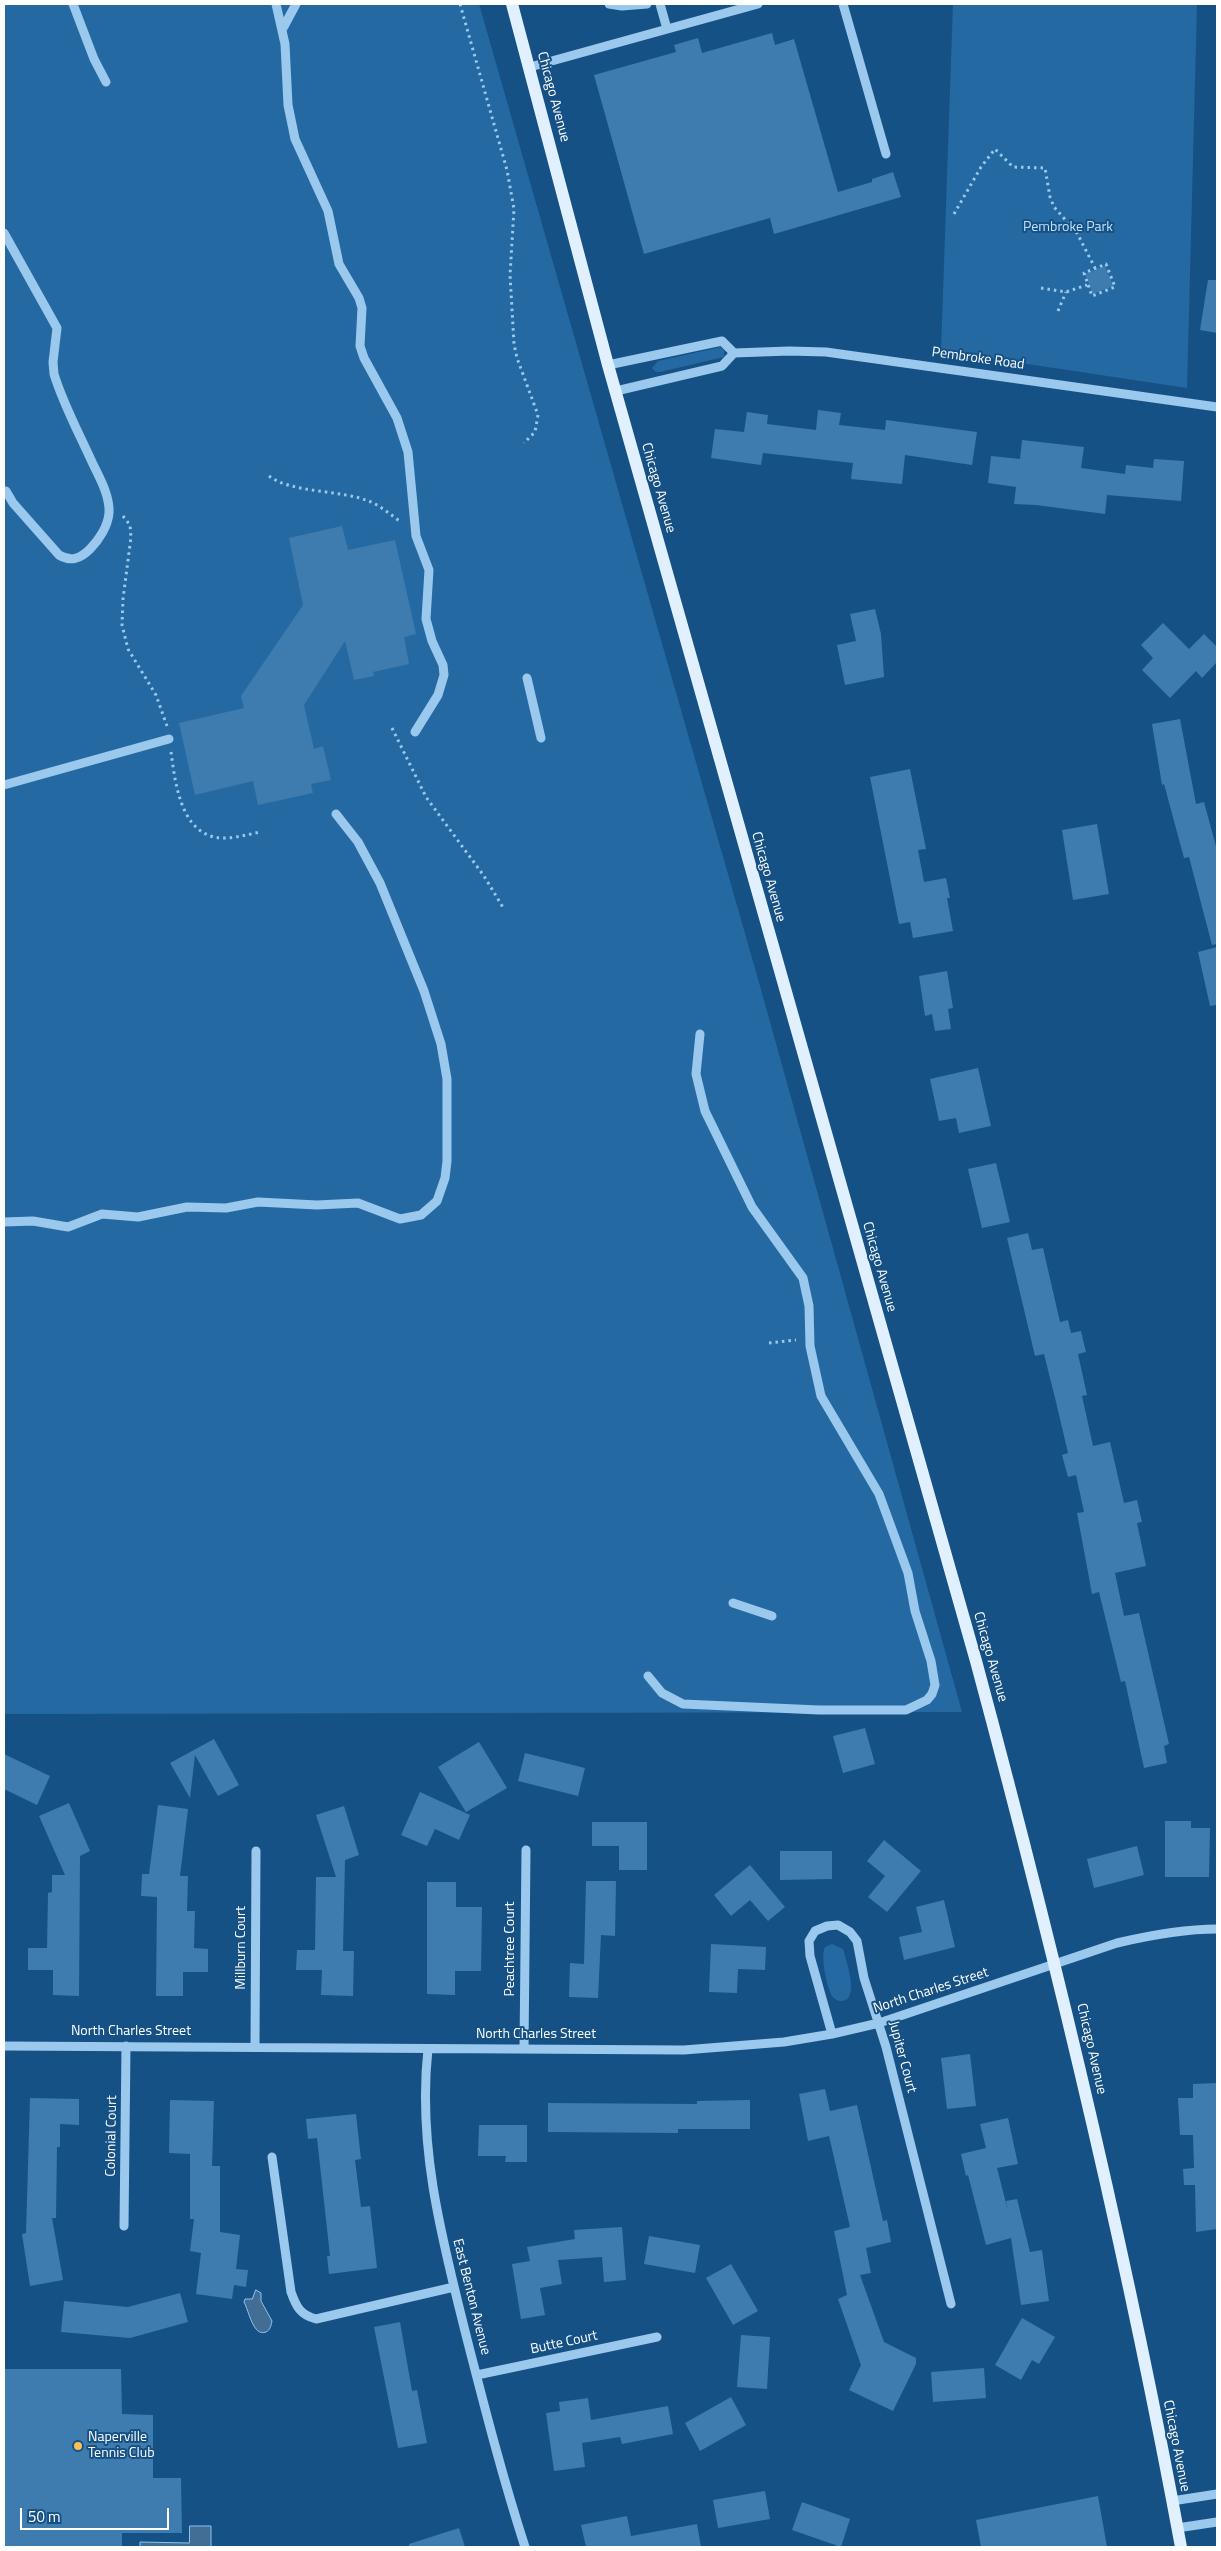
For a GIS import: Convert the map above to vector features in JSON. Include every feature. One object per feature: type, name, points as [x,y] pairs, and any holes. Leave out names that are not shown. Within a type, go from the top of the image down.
[{"type":"main road","name":"Chicago Avenue","points":[[512,4],[608,365],[976,1661],[1056,1965],[1106,2180],[1181,2547]]},
{"type":"street","points":[[72,4],[94,59],[106,82]]},
{"type":"street","points":[[276,4],[288,64],[288,105],[295,139],[328,211],[339,264],[359,298],[362,308],[360,346],[364,358],[397,418],[403,434],[411,473],[416,536],[429,570],[426,619],[432,641],[443,666],[444,675],[438,695],[415,732]]},
{"type":"street","points":[[282,30],[296,4]]},
{"type":"street","points":[[609,4],[622,6],[647,4]]},
{"type":"street","points":[[660,4],[667,29]]},
{"type":"street","points":[[720,4],[723,13]]},
{"type":"street","points":[[530,67],[758,4]]},
{"type":"street","points":[[843,4],[886,154]]},
{"type":"street","points":[[4,233],[57,328],[53,362],[54,374],[103,486],[109,508],[107,522],[93,546],[85,554],[71,560],[59,556],[13,503],[6,491]]},
{"type":"street","name":"Pembroke Road","points":[[608,365],[722,341],[734,353],[826,352],[1217,407]]},
{"type":"street","points":[[616,391],[722,366],[734,353]]},
{"type":"street","points":[[527,678],[541,738]]},
{"type":"street","points":[[4,785],[169,739]]},
{"type":"street","points":[[4,1222],[34,1222],[68,1227],[102,1214],[138,1217],[187,1207],[226,1208],[258,1202],[317,1205],[358,1202],[400,1219],[421,1215],[437,1201],[444,1185],[446,1161],[447,1079],[441,1044],[424,991],[380,883],[366,855],[336,814]]},
{"type":"street","points":[[648,1676],[662,1693],[672,1700],[698,1706],[819,1710],[906,1710],[920,1704],[932,1694],[935,1677],[915,1612],[908,1573],[879,1494],[825,1406],[817,1382],[810,1346],[809,1306],[803,1278],[752,1207],[705,1111],[696,1074],[700,1034]]},
{"type":"street","points":[[733,1603],[772,1616]]},
{"type":"street","name":"Peachtree Court","points":[[524,2049],[526,1850]]},
{"type":"street","name":"Millburn Court","points":[[256,1851],[256,2046]]},
{"type":"street","name":"Jupiter Court","points":[[832,2034],[810,1956],[809,1942],[815,1930],[838,1925],[850,1932],[858,1941],[864,1978],[879,2023],[951,2304]]},
{"type":"street","name":"North Charles Street","points":[[4,2046],[684,2050],[746,2046],[832,2034],[879,2023],[1147,1935],[1180,1930],[1217,1929]]},
{"type":"street","name":"Colonial Court","points":[[124,2226],[126,2046]]},
{"type":"street","name":"East Benton Avenue","points":[[428,2048],[425,2077],[427,2151],[436,2206],[477,2376],[525,2547]]},
{"type":"street","points":[[272,2157],[291,2292],[297,2308],[305,2316],[316,2320],[454,2287]]},
{"type":"street","name":"Butte Court","points":[[477,2376],[657,2337]]},
{"type":"street","points":[[1172,2501],[1217,2494]]},
{"type":"street","points":[[1177,2528],[1217,2522]]},
{"type":"path","points":[[460,4],[507,170],[514,209],[510,275],[514,344],[517,358],[538,415],[535,432],[524,443]]},
{"type":"path","points":[[954,214],[981,167],[995,149],[1013,167],[1045,168],[1050,197],[1054,207],[1077,233],[1095,268]]},
{"type":"path","points":[[1106,264],[1115,287],[1092,296],[1087,285],[1084,273],[1106,264]]},
{"type":"path","points":[[1041,288],[1066,292],[1087,285]]},
{"type":"path","points":[[1058,311],[1066,292]]},
{"type":"path","points":[[269,476],[284,485],[341,494],[371,502],[400,522],[416,536]]},
{"type":"path","points":[[109,508],[119,512],[130,526],[122,599],[125,636],[133,658],[163,710],[181,802],[198,828],[214,837],[260,832]]},
{"type":"path","points":[[392,728],[426,797],[484,876],[504,909]]},
{"type":"path","points":[[769,1343],[796,1340],[810,1346]]},
{"type":"green space","points":[[4,4],[479,4],[758,979],[962,1712],[4,1714]]},
{"type":"green space","name":"Pembroke Park","points":[[953,4],[1197,4],[1187,388],[941,351]]},
{"type":"green space","points":[[721,347],[724,350],[724,357],[660,372],[656,372],[652,368],[658,361]]},
{"type":"green space","points":[[832,1944],[843,1949],[849,1970],[850,1994],[847,1999],[842,2001],[832,1996],[825,1972],[823,1957],[825,1947]]},
{"type":"shaded area","points":[[256,2290],[261,2293],[261,2301],[272,2321],[270,2328],[262,2333],[258,2331],[252,2322],[244,2302],[245,2299],[252,2299]]},
{"type":"shaded area","points":[[190,2526],[211,2526],[211,2547],[140,2547],[140,2542],[189,2543]]},
{"type":"building","points":[[772,33],[775,45],[794,39],[838,192],[872,182],[872,179],[893,172],[901,197],[774,234],[770,218],[644,254],[594,75],[676,52],[674,45],[698,38],[702,53]]},
{"type":"building","points":[[1105,266],[1113,286],[1093,294],[1085,274]]},
{"type":"building","points":[[1208,280],[1217,280],[1217,333],[1200,330]]},
{"type":"building","points":[[818,410],[841,413],[839,425],[885,430],[886,420],[977,432],[972,465],[905,455],[902,484],[851,479],[853,463],[763,453],[761,465],[711,458],[715,429],[744,432],[747,412],[768,415],[767,424],[816,430]]},
{"type":"building","points":[[1022,440],[1084,447],[1081,468],[1125,474],[1126,465],[1153,468],[1154,459],[1184,461],[1181,501],[1107,495],[1105,514],[1014,504],[1016,487],[988,483],[991,456],[1020,459]]},
{"type":"building","points":[[342,526],[348,550],[395,540],[416,634],[404,637],[409,664],[373,672],[374,676],[354,680],[345,641],[304,705],[314,749],[323,746],[331,780],[311,784],[313,793],[258,805],[253,781],[195,795],[179,723],[244,708],[241,696],[303,605],[289,538]]},
{"type":"building","points":[[875,609],[881,634],[884,677],[845,685],[837,645],[856,641],[850,614]]},
{"type":"building","points":[[1163,623],[1189,649],[1204,634],[1217,647],[1217,662],[1202,678],[1196,671],[1170,698],[1142,670],[1153,658],[1141,645]]},
{"type":"building","points":[[1180,719],[1196,804],[1204,802],[1217,850],[1217,944],[1212,945],[1189,857],[1184,858],[1164,784],[1162,785],[1152,724]]},
{"type":"building","points":[[910,769],[926,849],[918,850],[924,882],[946,878],[950,898],[947,898],[953,931],[913,938],[910,922],[899,924],[870,777]]},
{"type":"building","points":[[1097,824],[1109,894],[1073,900],[1062,830]]},
{"type":"building","points":[[1217,947],[1217,1005],[1210,1006],[1198,952]]},
{"type":"building","points":[[947,971],[953,1008],[948,1009],[951,1029],[935,1031],[932,1014],[925,1016],[919,976]]},
{"type":"building","points":[[978,1068],[991,1126],[959,1133],[956,1118],[939,1121],[930,1079]]},
{"type":"building","points":[[996,1163],[1010,1222],[982,1228],[968,1169]]},
{"type":"building","points":[[1028,1233],[1032,1250],[1043,1248],[1060,1322],[1068,1320],[1071,1333],[1081,1331],[1086,1352],[1078,1354],[1087,1395],[1082,1396],[1093,1446],[1110,1442],[1124,1503],[1137,1500],[1142,1522],[1137,1523],[1146,1566],[1115,1573],[1124,1616],[1139,1613],[1169,1744],[1164,1746],[1167,1763],[1144,1768],[1125,1681],[1121,1682],[1099,1592],[1092,1594],[1077,1513],[1084,1512],[1076,1475],[1068,1477],[1062,1455],[1068,1453],[1044,1354],[1035,1356],[1007,1238]]},
{"type":"building","points":[[865,1728],[875,1764],[843,1773],[833,1736]]},
{"type":"building","points":[[214,1739],[239,1785],[218,1796],[195,1755],[190,1798],[170,1763]]},
{"type":"building","points":[[479,1742],[507,1788],[466,1812],[438,1767]]},
{"type":"building","points":[[525,1753],[585,1768],[578,1796],[518,1781]]},
{"type":"building","points":[[4,1754],[50,1776],[37,1805],[4,1789]]},
{"type":"building","points":[[420,1792],[470,1815],[459,1840],[435,1829],[427,1846],[401,1835]]},
{"type":"building","points":[[69,1803],[90,1851],[80,1856],[79,1996],[53,1995],[53,1970],[28,1970],[28,1948],[47,1948],[48,1893],[52,1892],[52,1875],[65,1875],[39,1816]]},
{"type":"building","points":[[158,1805],[188,1809],[180,1876],[188,1876],[187,1911],[195,1911],[194,1948],[208,1949],[208,1972],[183,1972],[183,1996],[156,1996],[157,1897],[141,1896],[142,1874],[149,1874]]},
{"type":"building","points":[[344,1806],[359,1855],[345,1860],[343,1951],[354,1951],[353,1996],[321,1995],[322,1970],[296,1970],[297,1950],[315,1950],[316,1877],[336,1877],[316,1815]]},
{"type":"building","points":[[1165,1821],[1191,1821],[1191,1828],[1210,1828],[1209,1877],[1165,1877]]},
{"type":"building","points":[[592,1822],[647,1822],[647,1870],[619,1870],[619,1846],[592,1846]]},
{"type":"building","points":[[884,1840],[921,1871],[887,1912],[868,1897],[885,1876],[867,1861]]},
{"type":"building","points":[[1137,1846],[1144,1875],[1094,1888],[1087,1859]]},
{"type":"building","points":[[780,1851],[832,1851],[832,1879],[780,1880]]},
{"type":"building","points":[[750,1865],[785,1907],[768,1921],[750,1900],[731,1916],[714,1895]]},
{"type":"building","points":[[586,1881],[616,1881],[615,1936],[601,1935],[598,1998],[569,1997],[570,1963],[584,1964]]},
{"type":"building","points":[[427,1882],[456,1882],[456,1907],[482,1907],[481,1971],[455,1971],[455,1995],[427,1994]]},
{"type":"building","points":[[944,1900],[955,1947],[904,1960],[899,1937],[922,1932],[916,1907]]},
{"type":"building","points":[[711,1944],[766,1947],[765,1970],[738,1969],[737,1993],[709,1992]]},
{"type":"building","points":[[970,2054],[976,2106],[947,2109],[941,2058]]},
{"type":"building","points":[[1217,2083],[1217,2229],[1196,2232],[1195,2185],[1184,2185],[1183,2169],[1194,2168],[1193,2135],[1180,2135],[1178,2098],[1193,2098],[1193,2084]]},
{"type":"building","points":[[825,2089],[830,2111],[857,2105],[883,2221],[887,2220],[891,2242],[866,2248],[871,2273],[860,2275],[884,2342],[916,2358],[916,2364],[893,2411],[849,2390],[861,2365],[838,2299],[847,2295],[834,2231],[850,2227],[829,2136],[808,2141],[799,2094]]},
{"type":"building","points":[[30,2098],[79,2099],[79,2125],[60,2124],[60,2147],[57,2147],[56,2218],[52,2218],[63,2280],[30,2286],[22,2234],[26,2233]]},
{"type":"building","points":[[170,2100],[214,2101],[212,2166],[220,2166],[220,2232],[240,2235],[236,2269],[248,2270],[246,2287],[234,2285],[232,2299],[196,2294],[201,2253],[190,2251],[194,2219],[190,2219],[190,2154],[169,2153]]},
{"type":"building","points":[[750,2100],[750,2129],[678,2129],[678,2133],[548,2132],[548,2103],[697,2104],[697,2101]]},
{"type":"building","points":[[356,2114],[361,2159],[355,2160],[361,2207],[370,2206],[377,2268],[329,2274],[327,2256],[330,2256],[317,2138],[308,2139],[306,2119]]},
{"type":"building","points":[[1008,2118],[1018,2164],[997,2168],[1008,2211],[1006,2201],[1017,2199],[1030,2252],[1042,2250],[1049,2301],[1021,2305],[1011,2238],[986,2245],[961,2154],[986,2148],[980,2124]]},
{"type":"building","points":[[479,2125],[527,2125],[527,2162],[505,2162],[506,2156],[478,2156]]},
{"type":"building","points":[[622,2227],[626,2280],[604,2282],[602,2257],[558,2260],[562,2284],[540,2288],[545,2315],[521,2319],[512,2264],[530,2261],[527,2247],[575,2239],[574,2230]]},
{"type":"building","points":[[649,2236],[700,2245],[695,2273],[644,2264]]},
{"type":"building","points":[[731,2264],[758,2311],[733,2325],[706,2278]]},
{"type":"building","points":[[180,2293],[188,2322],[130,2338],[61,2332],[64,2301],[128,2307]]},
{"type":"building","points":[[1022,2318],[1055,2337],[1039,2364],[1032,2360],[1021,2380],[995,2365]]},
{"type":"building","points":[[400,2322],[412,2391],[417,2390],[427,2443],[398,2448],[374,2327]]},
{"type":"building","points":[[741,2335],[770,2337],[767,2389],[737,2387]]},
{"type":"building","points":[[984,2368],[986,2398],[933,2402],[931,2372]]},
{"type":"building","name":"Naperville Tennis Club","points":[[4,2369],[121,2369],[122,2414],[153,2415],[153,2478],[181,2478],[182,2533],[122,2533],[122,2547],[4,2547]]},
{"type":"building","points":[[731,2397],[746,2425],[700,2451],[685,2423]]},
{"type":"building","points":[[588,2398],[591,2420],[668,2406],[673,2434],[622,2444],[620,2437],[582,2443],[585,2467],[554,2471],[546,2413],[560,2411],[559,2402]]},
{"type":"building","points":[[765,2491],[770,2519],[718,2528],[713,2500]]},
{"type":"building","points":[[1098,2496],[1107,2547],[981,2547],[976,2520]]},
{"type":"building","points":[[802,2502],[850,2519],[841,2547],[792,2530]]},
{"type":"building","points":[[627,2516],[631,2536],[697,2524],[701,2547],[586,2547],[581,2525]]},
{"type":"building","points":[[459,2528],[465,2547],[409,2547],[409,2544]]},
{"type":"place","name":"Naperville Tennis Club","points":[[78,2446]]}]
